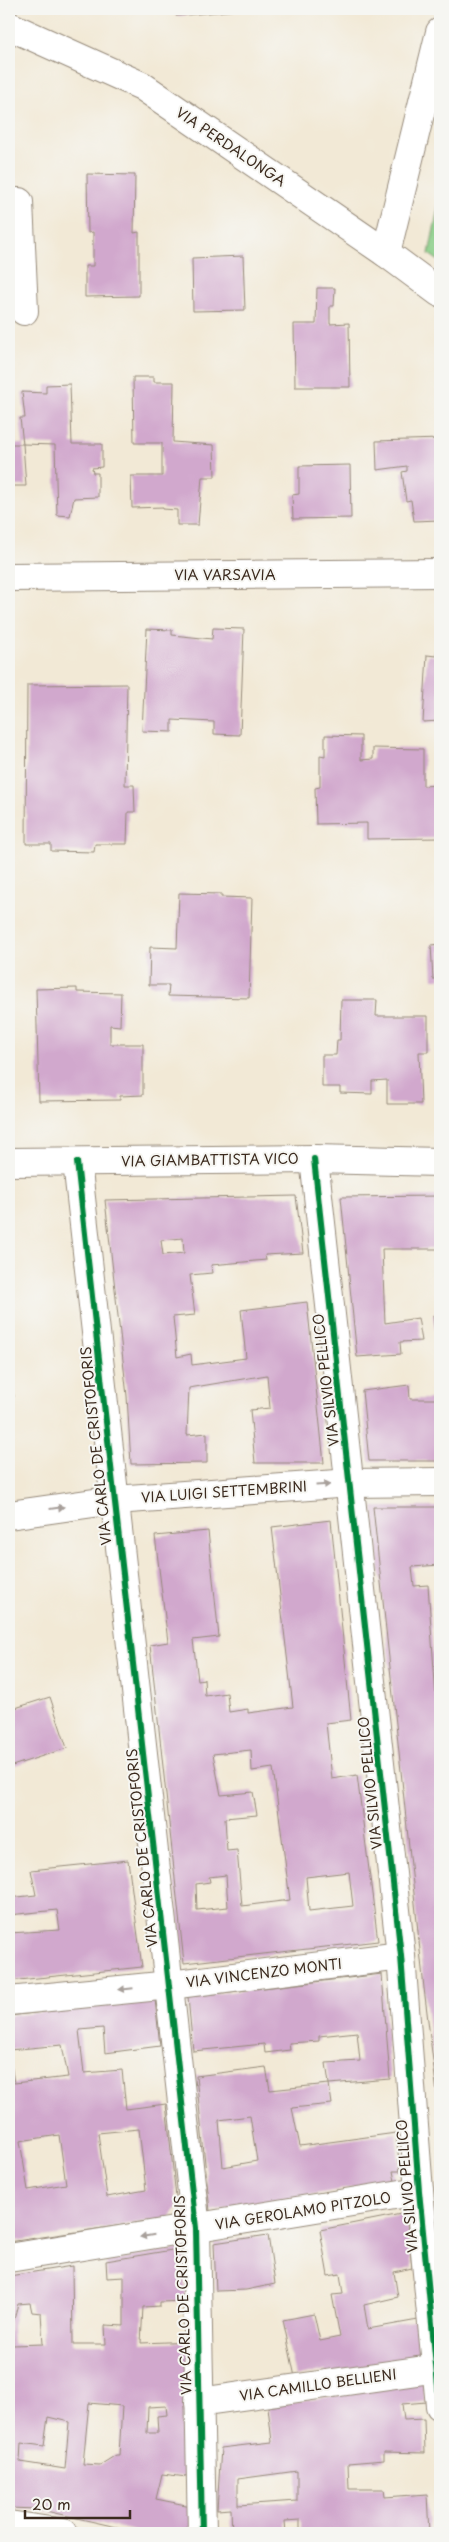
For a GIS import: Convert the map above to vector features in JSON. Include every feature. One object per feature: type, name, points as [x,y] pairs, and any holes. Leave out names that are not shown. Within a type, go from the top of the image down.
[{"type":"street","name":"VIA PERDALONGA","points":[[9,26],[142,86],[386,253],[440,293]]},
{"type":"street","points":[[386,253],[440,32]]},
{"type":"street","points":[[9,202],[19,202],[24,311]]},
{"type":"street","name":"VIA VARSAVIA","points":[[9,577],[440,573]]},
{"type":"street","name":"VIA GIAMBATTISTA VICO","points":[[9,1162],[314,1159],[440,1162]]},
{"type":"street","name":"VIA SILVIO PELLICO","points":[[314,1159],[351,1483],[400,1956],[420,2191],[438,2361],[440,2406]]},
{"type":"street","name":"VIA CARLO DE CRISTOFORIS","points":[[77,1162],[196,2228],[202,2533]]},
{"type":"street","name":"VIA LUIGI SETTEMBRINI","points":[[9,1515],[115,1500],[351,1483],[440,1482]]},
{"type":"street","name":"VIA VINCENZO MONTI","points":[[9,2001],[170,1985],[400,1956]]},
{"type":"street","name":"VIA GEROLAMO PITZOLO","points":[[9,2258],[420,2191]]},
{"type":"street","name":"VIA CAMILLO BELLIENI","points":[[199,2402],[438,2361]]},
{"type":"street","points":[[9,2525],[64,2533]]},
{"type":"green space","points":[[440,197],[440,262],[429,254]]},
{"type":"building","points":[[175,9],[237,9],[238,10],[176,16]]},
{"type":"building","points":[[87,174],[135,175],[134,233],[139,232],[139,296],[85,297],[85,266],[93,266],[93,232],[88,233]]},
{"type":"building","points":[[243,256],[245,310],[193,311],[192,258]]},
{"type":"building","points":[[317,288],[335,288],[334,306],[330,306],[330,324],[349,323],[350,387],[295,387],[294,324],[316,324]]},
{"type":"building","points":[[133,377],[154,377],[154,382],[174,382],[173,442],[214,445],[215,477],[202,477],[198,525],[177,525],[177,510],[163,509],[163,507],[132,508],[131,476],[162,476],[162,443],[134,443]]},
{"type":"building","points":[[70,384],[72,444],[102,444],[102,467],[92,468],[93,473],[98,473],[98,497],[74,498],[70,516],[57,515],[55,445],[23,444],[20,418],[25,418],[22,392],[46,393],[46,385]]},
{"type":"building","points":[[440,439],[440,520],[414,521],[411,500],[406,501],[402,472],[407,471],[407,466],[377,470],[376,441]]},
{"type":"building","points":[[9,444],[23,444],[26,486],[9,486]]},
{"type":"building","points":[[350,465],[351,518],[293,519],[292,495],[299,494],[299,466]]},
{"type":"building","points":[[213,628],[244,629],[240,735],[214,734],[214,722],[172,720],[172,732],[142,731],[147,629],[172,630],[172,635],[212,639]]},
{"type":"building","points":[[438,633],[440,633],[440,721],[423,722],[427,655],[436,656]]},
{"type":"building","points":[[127,684],[125,785],[134,785],[135,812],[128,812],[127,844],[95,844],[94,852],[51,851],[51,844],[26,844],[27,685]]},
{"type":"building","points":[[325,735],[361,736],[361,760],[373,759],[373,748],[423,749],[423,786],[438,785],[439,838],[367,839],[367,823],[316,824],[315,788],[320,787],[320,755],[325,756]]},
{"type":"building","points":[[179,893],[221,894],[221,897],[252,898],[249,998],[168,996],[169,985],[149,985],[150,947],[177,948]]},
{"type":"building","points":[[440,944],[440,979],[433,979],[431,945]]},
{"type":"building","points":[[77,988],[77,992],[121,993],[120,1026],[110,1025],[110,1044],[143,1044],[143,1095],[120,1096],[120,1100],[39,1101],[36,989]]},
{"type":"building","points":[[341,1000],[377,1000],[376,1016],[428,1016],[428,1052],[419,1052],[421,1104],[387,1104],[387,1080],[372,1081],[372,1094],[340,1093],[340,1087],[322,1087],[322,1055],[336,1055],[337,1040],[340,1040]]},
{"type":"building","points":[[296,1196],[303,1253],[265,1255],[266,1260],[211,1265],[212,1273],[190,1275],[195,1315],[173,1317],[177,1357],[191,1354],[192,1365],[246,1358],[241,1310],[307,1302],[324,1463],[255,1463],[250,1410],[270,1408],[267,1375],[189,1388],[187,1435],[207,1433],[207,1463],[131,1464],[127,1396],[105,1200]],"holes":[[[183,1238],[184,1253],[163,1255],[161,1240]]]},
{"type":"building","points":[[440,1196],[440,1249],[382,1249],[385,1323],[418,1318],[422,1341],[400,1342],[401,1354],[357,1357],[341,1197]]},
{"type":"building","points":[[440,1314],[440,1347],[437,1348],[433,1315]]},
{"type":"building","points":[[9,1362],[14,1397],[9,1398]]},
{"type":"building","points":[[409,1385],[410,1399],[440,1399],[440,1461],[369,1461],[362,1391]]},
{"type":"building","points":[[373,1507],[440,1507],[440,1565],[412,1567],[414,1586],[428,1585],[436,1698],[440,1697],[440,2118],[424,1988]]},
{"type":"building","points":[[331,1520],[351,1720],[326,1723],[332,1779],[357,1775],[378,1941],[184,1963],[150,1645],[168,1642],[155,1536],[208,1531],[219,1637],[193,1640],[198,1680],[204,1679],[205,1696],[227,1693],[229,1712],[248,1709],[248,1713],[293,1707],[272,1527]],"holes":[[[251,1750],[252,1771],[273,1768],[290,1900],[242,1906],[237,1850],[227,1851],[225,1818],[257,1815],[253,1792],[221,1795],[213,1754]],[[349,1872],[353,1906],[309,1911],[306,1877]],[[226,1875],[228,1907],[197,1910],[196,1884],[210,1882],[209,1877]]]},
{"type":"building","points":[[50,1697],[67,1748],[9,1767],[9,1710]]},
{"type":"building","points":[[128,1860],[142,1967],[9,1981],[9,1933],[60,1930],[57,1910],[9,1915],[9,1898],[36,1895],[31,1870]]},
{"type":"building","points":[[382,1974],[390,2079],[329,2084],[326,2063],[360,2061],[357,2032],[319,2036],[319,2041],[289,2043],[290,2050],[265,2053],[264,2044],[193,2051],[188,1997]]},
{"type":"building","points":[[155,1999],[160,2046],[105,2053],[103,2028],[79,2030],[84,2073],[122,2070],[126,2109],[166,2104],[177,2207],[170,2218],[9,2242],[9,2051],[14,2083],[68,2077],[62,2045],[9,2050],[9,2016]],"holes":[[[139,2129],[146,2190],[107,2197],[98,2133]],[[59,2135],[66,2184],[28,2190],[20,2141]]]},
{"type":"building","points":[[266,2067],[270,2090],[329,2084],[332,2104],[292,2108],[300,2146],[396,2133],[400,2171],[393,2171],[395,2181],[210,2211],[196,2076]],"holes":[[[250,2116],[257,2161],[223,2167],[219,2120]]]},
{"type":"building","points":[[406,2213],[412,2268],[394,2272],[398,2297],[364,2305],[368,2329],[418,2320],[422,2357],[326,2376],[326,2370],[295,2377],[283,2320],[314,2314],[320,2341],[340,2337],[332,2295],[343,2294],[340,2274],[328,2276],[320,2230]]},
{"type":"building","points":[[268,2235],[275,2284],[246,2290],[216,2291],[214,2243]]},
{"type":"building","points":[[184,2248],[185,2301],[160,2302],[160,2306],[143,2307],[141,2343],[193,2341],[195,2478],[162,2474],[156,2499],[196,2507],[194,2533],[143,2533],[37,2509],[9,2508],[9,2276],[72,2266],[73,2344],[106,2344],[105,2325],[124,2326],[124,2277],[107,2278],[106,2261]],"holes":[[[30,2303],[32,2312],[41,2313],[43,2344],[13,2345],[12,2326],[18,2304]],[[89,2403],[122,2406],[119,2455],[100,2465],[83,2464]],[[166,2406],[167,2415],[157,2416],[158,2433],[147,2433],[148,2407]],[[48,2417],[69,2422],[65,2469],[20,2462],[21,2443],[44,2446]]]},
{"type":"building","points":[[423,2381],[426,2402],[402,2404],[404,2420],[424,2419],[425,2453],[384,2452],[384,2460],[348,2463],[349,2489],[384,2489],[385,2497],[427,2494],[429,2533],[300,2533],[300,2520],[285,2521],[286,2533],[232,2533],[231,2509],[217,2510],[221,2448],[272,2442],[268,2407]],"holes":[[[297,2471],[297,2501],[238,2505],[238,2479]]]},
{"type":"cycle path","points":[[314,1159],[401,1956],[419,2191],[440,2406]]},
{"type":"cycle path","points":[[77,1162],[196,2228],[202,2533]]}]
